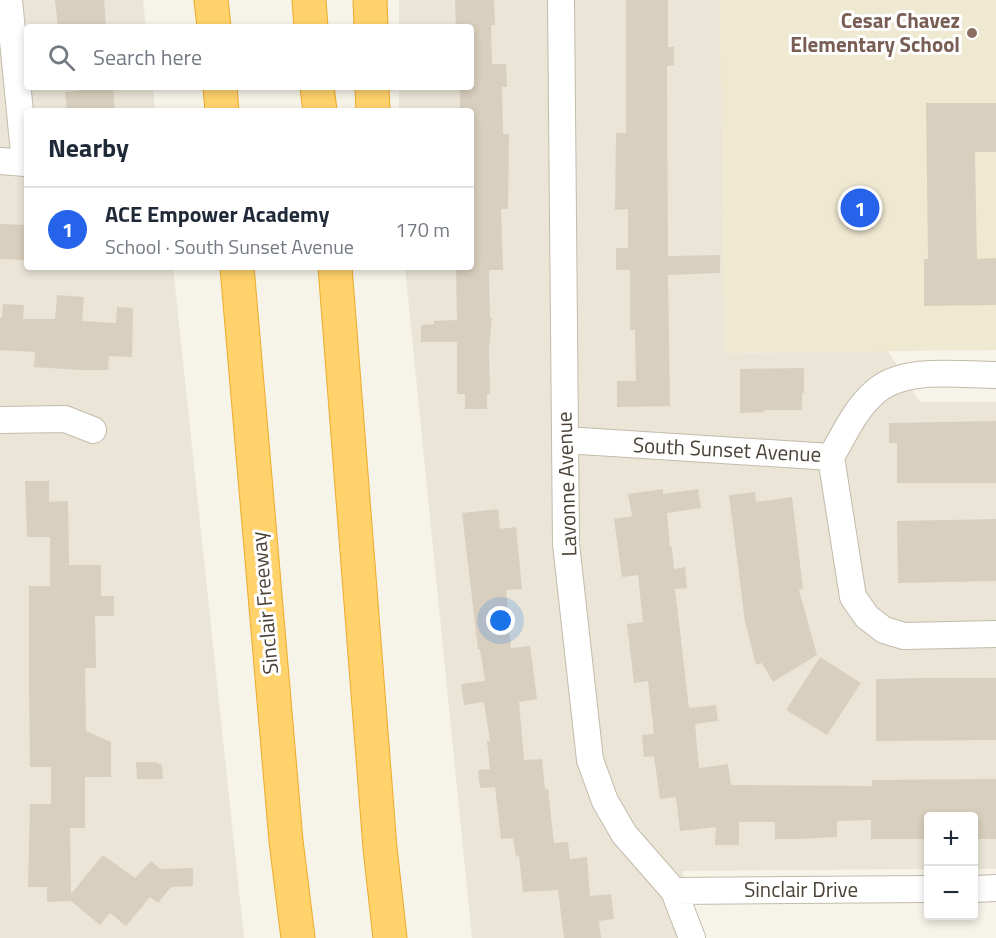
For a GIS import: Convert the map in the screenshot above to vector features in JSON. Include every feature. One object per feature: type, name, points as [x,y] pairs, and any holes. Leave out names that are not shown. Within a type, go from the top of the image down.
[{"type":"highway","points":[[211,0],[214,24]]},
{"type":"highway","points":[[309,0],[311,24]]},
{"type":"highway","points":[[370,0],[371,24]]},
{"type":"highway","points":[[220,90],[222,108]]},
{"type":"highway","points":[[317,90],[320,108]]},
{"type":"highway","points":[[372,90],[373,108]]},
{"type":"highway","name":"Sinclair Freeway","points":[[237,270],[286,841],[298,938]]},
{"type":"highway","points":[[335,270],[380,848],[390,938]]},
{"type":"street","points":[[9,0],[24,153]]},
{"type":"street","name":"Lavonne Avenue","points":[[561,0],[566,544],[591,760],[605,801],[624,834],[674,891],[692,938]]},
{"type":"street","points":[[0,161],[24,163]]},
{"type":"street","name":"South Sunset Avenue","points":[[565,440],[831,457],[860,409],[875,392],[895,379],[914,375],[996,375]]},
{"type":"street","points":[[0,420],[64,418],[93,430]]},
{"type":"street","points":[[831,457],[853,597],[867,617],[884,630],[904,636],[996,634]]},
{"type":"street","points":[[978,888],[996,888]]},
{"type":"street","name":"Sinclair Drive","points":[[674,891],[924,889]]},
{"type":"shaded area","points":[[0,0],[143,0],[146,24],[24,24],[24,90],[153,90],[155,108],[24,108],[24,270],[173,270],[244,938],[0,938]]},
{"type":"shaded area","points":[[399,0],[720,0],[725,353],[888,351],[920,402],[996,402],[996,869],[978,869],[978,812],[924,812],[924,869],[683,871],[683,938],[472,938],[405,270],[474,270],[474,108],[399,108],[399,90],[474,90],[474,24],[399,24]]},
{"type":"shaded area","points":[[720,0],[996,0],[996,350],[725,353]]},
{"type":"building","points":[[55,0],[104,0],[106,24],[58,24]]},
{"type":"building","points":[[455,0],[494,0],[495,25],[491,25],[492,64],[506,64],[507,87],[502,87],[503,134],[509,134],[508,209],[501,209],[503,270],[489,270],[490,318],[492,318],[489,348],[490,394],[487,394],[487,409],[465,409],[465,394],[457,394],[457,342],[421,342],[421,325],[434,324],[434,321],[457,320],[456,270],[474,270],[474,108],[460,108],[460,90],[474,90],[474,24],[456,24]]},
{"type":"building","points":[[626,0],[668,0],[668,47],[674,47],[674,65],[667,66],[668,256],[720,255],[720,273],[668,275],[670,406],[617,407],[617,381],[636,381],[635,330],[630,330],[630,270],[616,270],[616,248],[628,248],[628,209],[615,210],[616,133],[626,133]]},
{"type":"building","points":[[113,90],[115,108],[67,108],[65,92]]},
{"type":"building","points":[[926,103],[996,103],[996,152],[975,152],[977,259],[996,258],[996,305],[924,306],[924,259],[928,259]]},
{"type":"building","points":[[0,224],[24,225],[24,260],[0,259]]},
{"type":"building","points":[[57,295],[84,297],[82,321],[116,323],[117,307],[133,308],[132,357],[109,356],[108,370],[79,370],[34,367],[35,352],[0,350],[0,317],[2,318],[3,304],[24,305],[23,319],[55,319]]},
{"type":"building","points":[[740,369],[804,369],[802,410],[764,410],[764,412],[740,413]]},
{"type":"building","points":[[996,421],[996,483],[897,483],[897,443],[889,443],[889,423]]},
{"type":"building","points":[[25,481],[49,481],[49,502],[68,501],[69,565],[101,565],[101,596],[114,596],[114,616],[95,616],[96,668],[85,668],[86,731],[111,742],[111,777],[85,777],[85,828],[70,828],[71,894],[103,855],[135,878],[151,861],[160,869],[193,868],[193,886],[171,887],[158,903],[150,897],[126,926],[110,913],[100,925],[71,901],[47,902],[47,887],[28,887],[30,804],[51,804],[51,767],[30,767],[29,586],[50,586],[50,537],[27,537]]},
{"type":"building","points":[[663,489],[663,494],[698,489],[701,508],[667,513],[674,569],[685,567],[687,588],[675,589],[689,708],[716,705],[718,721],[695,724],[699,768],[728,764],[731,785],[872,786],[872,780],[996,779],[996,839],[978,839],[978,812],[924,812],[924,839],[871,839],[871,820],[837,821],[837,837],[799,839],[775,839],[775,822],[739,822],[739,845],[715,845],[716,827],[680,831],[676,797],[660,799],[654,756],[644,757],[642,735],[654,734],[648,681],[634,683],[627,624],[643,622],[638,575],[622,577],[614,519],[632,516],[628,494]]},
{"type":"building","points":[[755,492],[756,502],[792,497],[803,589],[799,590],[817,655],[773,682],[762,663],[756,665],[745,622],[729,495]]},
{"type":"building","points":[[498,509],[500,529],[516,527],[522,589],[506,590],[511,648],[530,646],[537,699],[519,702],[524,760],[542,759],[554,843],[568,842],[570,859],[587,857],[590,896],[611,894],[614,919],[599,921],[601,938],[564,938],[558,890],[523,892],[519,856],[516,857],[513,838],[501,839],[495,787],[480,788],[478,770],[490,769],[487,741],[490,741],[484,702],[464,705],[461,684],[485,681],[480,649],[478,649],[462,513]]},
{"type":"building","points":[[996,519],[996,581],[898,583],[897,521]]},
{"type":"building","points":[[820,657],[861,683],[827,735],[786,710]]},
{"type":"building","points":[[996,678],[996,740],[876,741],[876,679]]},
{"type":"building","points":[[136,762],[155,762],[162,765],[163,779],[137,779]]},
{"type":"place","name":"Cesar Chavez Elementary School","points":[[972,33]]},
{"type":"place","name":"ACE Empower Academy","points":[[860,208]]}]
